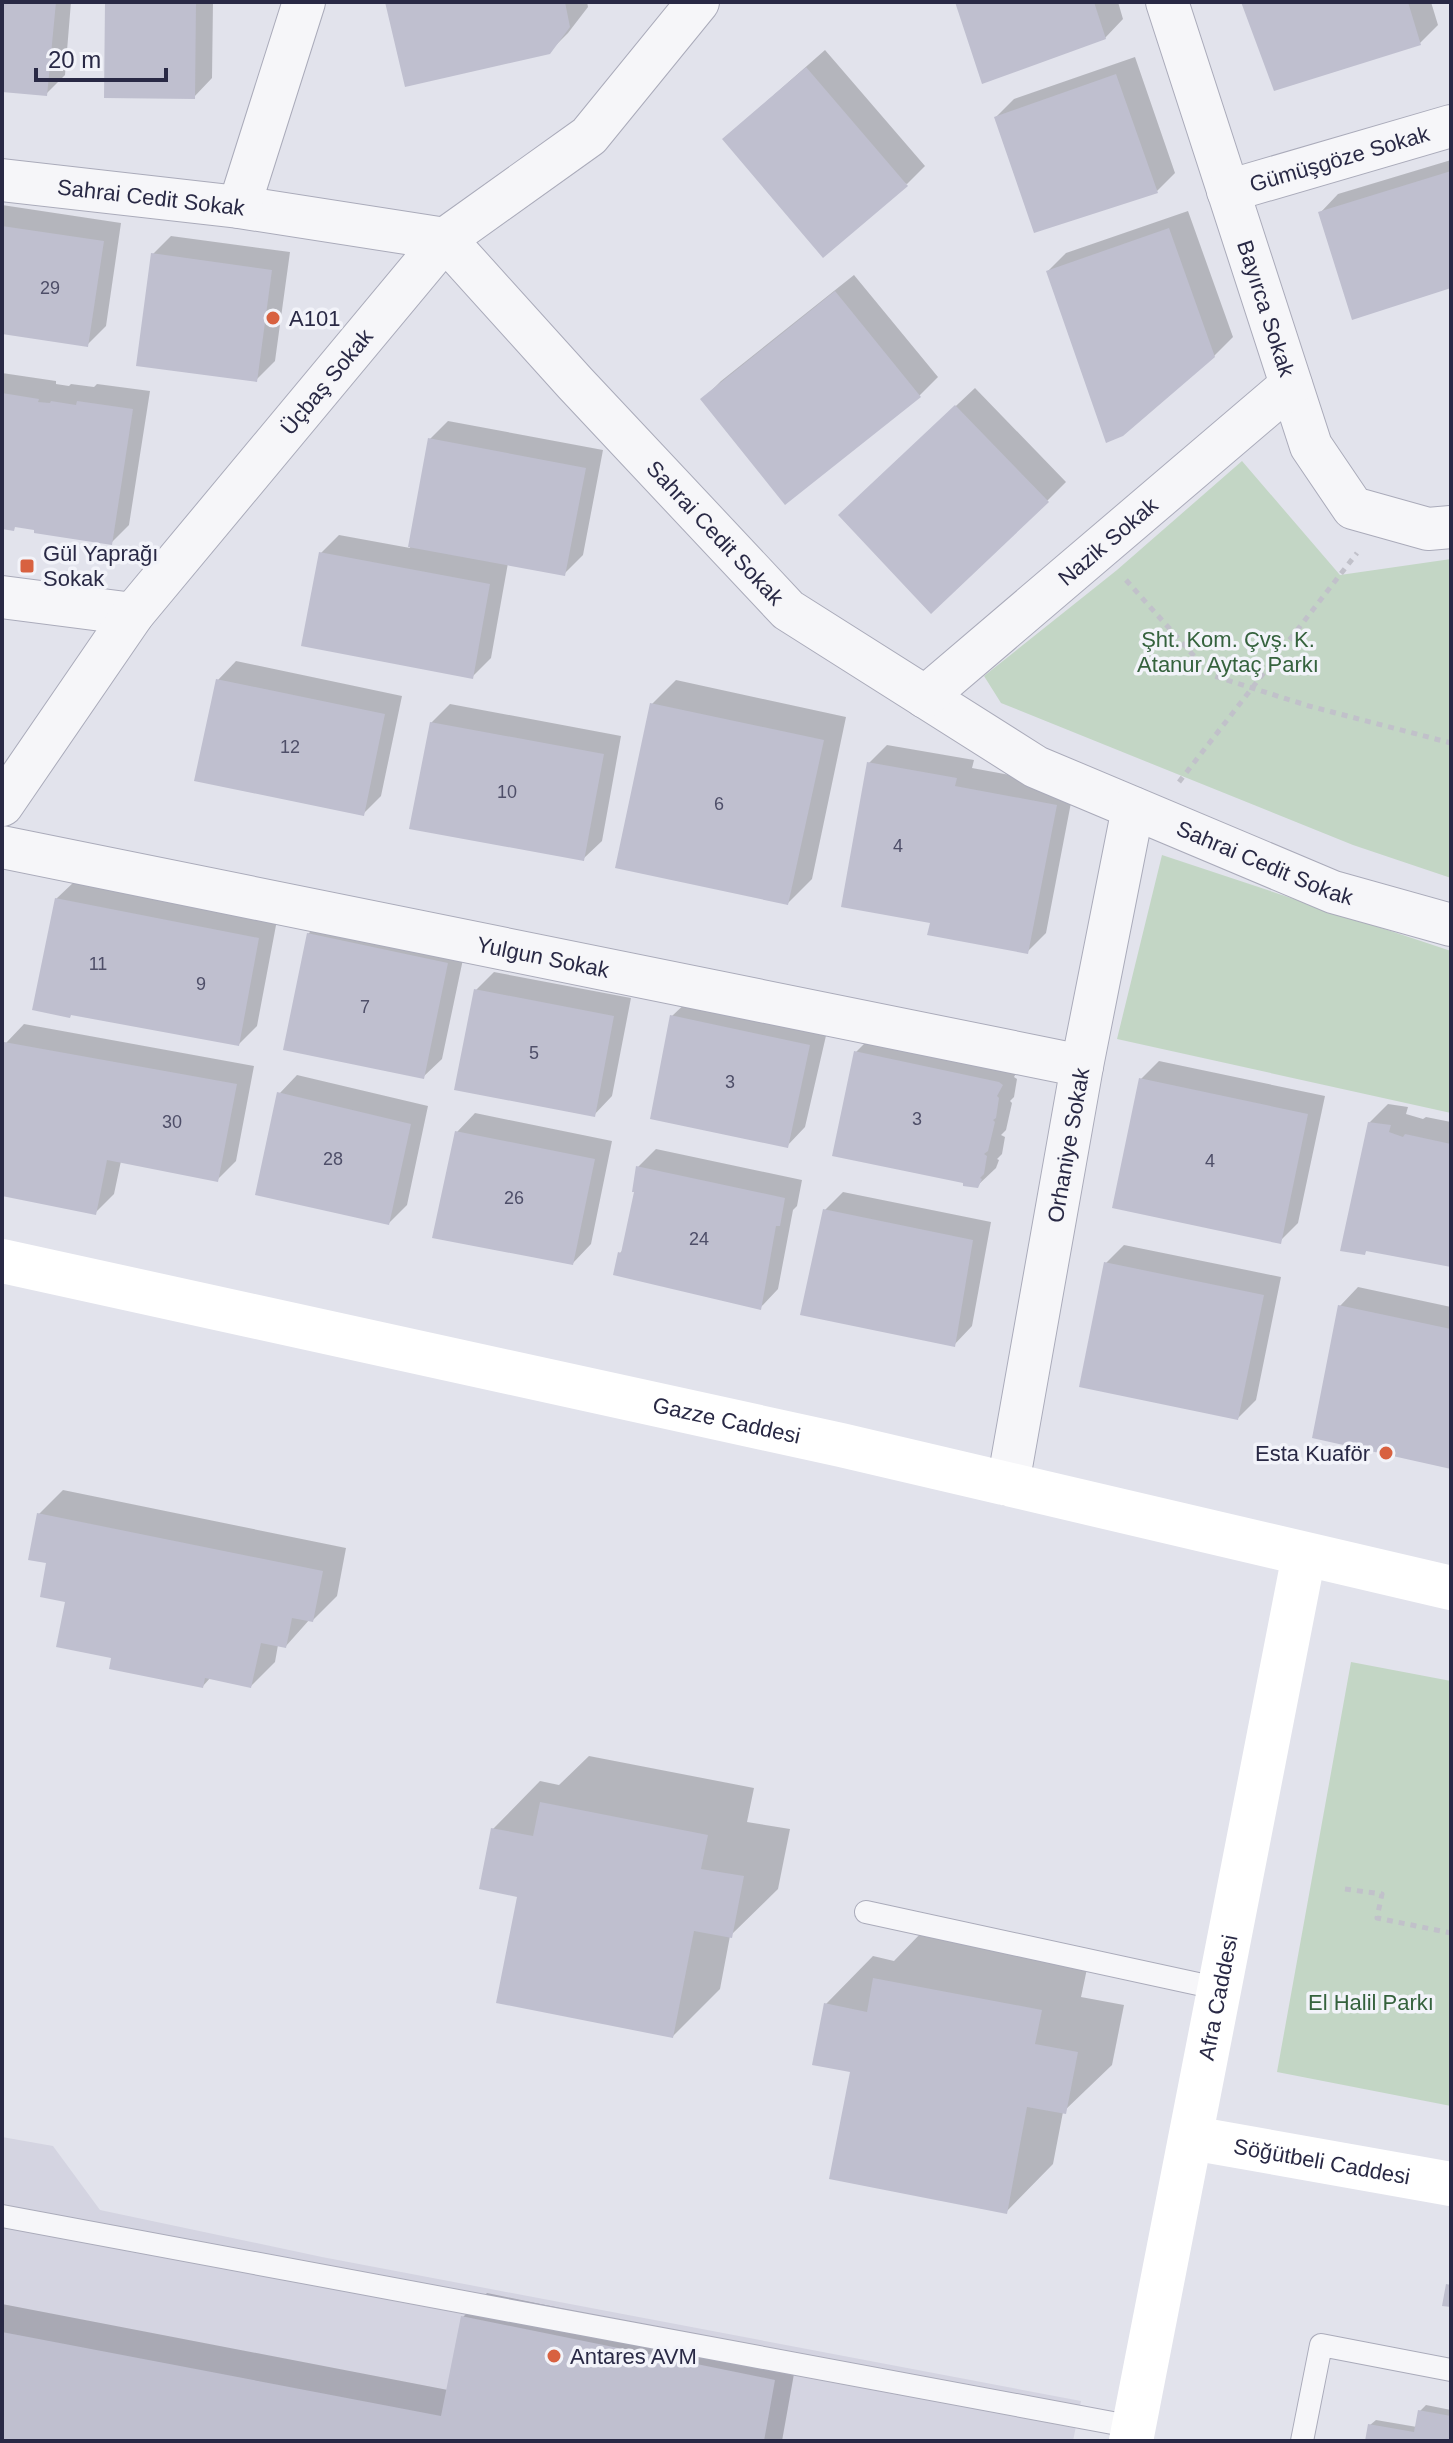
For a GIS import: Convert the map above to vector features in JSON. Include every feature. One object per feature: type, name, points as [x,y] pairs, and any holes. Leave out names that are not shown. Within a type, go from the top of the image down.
[{"type":"main road","name":"Gazze Caddesi","points":[[2,1261],[1008,1484],[1451,1588]]},
{"type":"main road","name":"Afra Caddesi","points":[[1133,2434],[1304,1555]]},
{"type":"main road","name":"Söğütbeli Caddesi","points":[[1192,2138],[1451,2184]]},
{"type":"street","points":[[239,207],[304,2]]},
{"type":"street","name":"Üçbaş Sokak","points":[[2,805],[133,614],[445,239],[589,136],[698,2]]},
{"type":"street","name":"Bayırca Sokak","points":[[1167,2],[1311,446],[1353,508],[1428,529],[1451,527]]},
{"type":"street","name":"Gümüşgöze Sokak","points":[[1228,191],[1451,126]]},
{"type":"street","name":"Sahrai Cedit Sokak","points":[[2,180],[239,207],[445,239],[788,610],[1036,767],[1333,892],[1451,925]]},
{"type":"street","name":"Nazik Sokak","points":[[925,697],[1291,385]]},
{"type":"street","points":[[2,597],[133,614]]},
{"type":"street","name":"Orhaniye Sokak","points":[[1008,1484],[1082,1066],[1143,812]]},
{"type":"street","name":"Yulgun Sokak","points":[[2,847],[1082,1066]]},
{"type":"lane","points":[[866,1912],[1221,1989]]},
{"type":"lane","points":[[2,2216],[1133,2434]]},
{"type":"lane","points":[[1302,2441],[1321,2345],[1451,2370]]},
{"type":"path","points":[[1143,812],[1251,688],[1385,517]]},
{"type":"path","points":[[1098,550],[1211,675],[1309,706],[1451,743]]},
{"type":"path","points":[[1345,1889],[1382,1894],[1377,1918],[1451,1933]]},
{"type":"shaded area","points":[[2,2137],[53,2146],[100,2210],[322,2257],[1081,2401],[1073,2441],[2,2441]]},
{"type":"green space","name":"Şht. Kom. Çvş. K. Atanur Aytaç Parkı","points":[[1242,461],[1340,575],[1451,559],[1451,878],[1353,845],[1001,703],[984,676],[1117,570]]},
{"type":"green space","points":[[1162,855],[1451,951],[1451,1113],[1117,1039]]},
{"type":"green space","name":"El Halil Parkı","points":[[1351,1662],[1451,1681],[1451,2106],[1277,2072]]},
{"type":"building","points":[[2,2],[56,2],[47,96],[2,92]]},
{"type":"building","points":[[105,2],[196,2],[195,99],[104,98]]},
{"type":"building","points":[[385,2],[565,2],[570,27],[550,54],[405,87]]},
{"type":"building","points":[[955,2],[1094,2],[1106,39],[982,84]]},
{"type":"building","points":[[1241,2],[1408,2],[1421,45],[1274,91]]},
{"type":"building","points":[[806,67],[908,186],[823,258],[722,139]]},
{"type":"building","points":[[1116,74],[1158,193],[1034,233],[994,117]]},
{"type":"building","points":[[1451,171],[1451,288],[1352,320],[1318,212]]},
{"type":"building","points":[[2,226],[104,241],[88,347],[2,334]]},
{"type":"building","points":[[1169,228],[1215,357],[1123,436],[1106,443],[1046,271]]},
{"type":"building","points":[[151,253],[272,270],[257,382],[136,366]]},
{"type":"building","points":[[835,291],[921,397],[785,505],[700,399]]},
{"type":"building","points":[[2,393],[39,399],[38,402],[76,405],[77,401],[133,409],[112,545],[34,533],[34,530],[15,527],[14,531],[2,529]]},
{"type":"building","points":[[955,405],[1049,502],[931,614],[838,515]]},
{"type":"building","points":[[428,438],[586,468],[565,576],[408,547]]},
{"type":"building","points":[[319,552],[490,584],[473,679],[301,646]]},
{"type":"building","points":[[216,679],[385,714],[364,816],[194,781]]},
{"type":"building","points":[[650,703],[824,740],[788,905],[615,868]]},
{"type":"building","points":[[430,722],[604,754],[584,861],[409,829]]},
{"type":"building","points":[[867,762],[957,778],[955,786],[1057,805],[1028,954],[927,935],[930,923],[841,907]]},
{"type":"building","points":[[55,898],[259,938],[239,1046],[32,1010]]},
{"type":"building","points":[[307,933],[448,963],[424,1079],[283,1050]]},
{"type":"building","points":[[474,989],[614,1016],[595,1117],[454,1090]]},
{"type":"building","points":[[670,1015],[810,1045],[788,1148],[650,1119]]},
{"type":"building","points":[[4,1042],[237,1084],[218,1182],[107,1160],[96,1215],[2,1196]]},
{"type":"building","points":[[854,1051],[1003,1085],[997,1096],[996,1118],[993,1120],[988,1151],[984,1154],[987,1156],[984,1174],[978,1188],[832,1156]]},
{"type":"building","points":[[1139,1078],[1308,1114],[1281,1244],[1112,1208]]},
{"type":"building","points":[[277,1092],[411,1124],[389,1225],[255,1195]]},
{"type":"building","points":[[1368,1122],[1391,1125],[1389,1132],[1403,1137],[1405,1134],[1451,1144],[1451,1267],[1366,1251],[1365,1255],[1340,1251]]},
{"type":"building","points":[[455,1131],[595,1159],[573,1265],[432,1238]]},
{"type":"building","points":[[636,1166],[785,1198],[780,1226],[776,1226],[761,1310],[613,1275],[634,1192]]},
{"type":"building","points":[[823,1209],[973,1240],[955,1347],[800,1315]]},
{"type":"building","points":[[1104,1262],[1264,1295],[1238,1420],[1079,1387]]},
{"type":"building","points":[[1338,1305],[1451,1329],[1451,1469],[1312,1438]]},
{"type":"building","points":[[37,1513],[323,1571],[313,1622],[292,1618],[286,1648],[261,1643],[251,1688],[205,1678],[203,1688],[109,1669],[111,1658],[56,1647],[65,1602],[40,1597],[46,1563],[28,1560]]},
{"type":"building","points":[[540,1802],[708,1835],[701,1869],[744,1876],[732,1938],[694,1931],[673,2038],[496,2003],[517,1897],[479,1889],[491,1828],[533,1836]]},
{"type":"building","points":[[873,1978],[1042,2010],[1035,2044],[1078,2052],[1066,2114],[1027,2107],[1007,2214],[829,2179],[850,2072],[812,2065],[824,2003],[867,2012]]},
{"type":"building","points":[[1446,2284],[1451,2285],[1451,2307],[1442,2306]]},
{"type":"building","name":"Antares AVM","points":[[461,2316],[775,2380],[764,2441],[2,2441],[2,2332],[441,2416]]},
{"type":"building","points":[[1418,2410],[1451,2416],[1451,2441],[1365,2441],[1368,2424],[1414,2432]]},
{"type":"place","name":"A101","points":[[273,318]]},
{"type":"place","name":"Gül Yaprağı Sokak","points":[[27,566]]},
{"type":"place","name":"Esta Kuaför","points":[[1386,1453]]},
{"type":"place","name":"Antares AVM","points":[[554,2356]]}]
